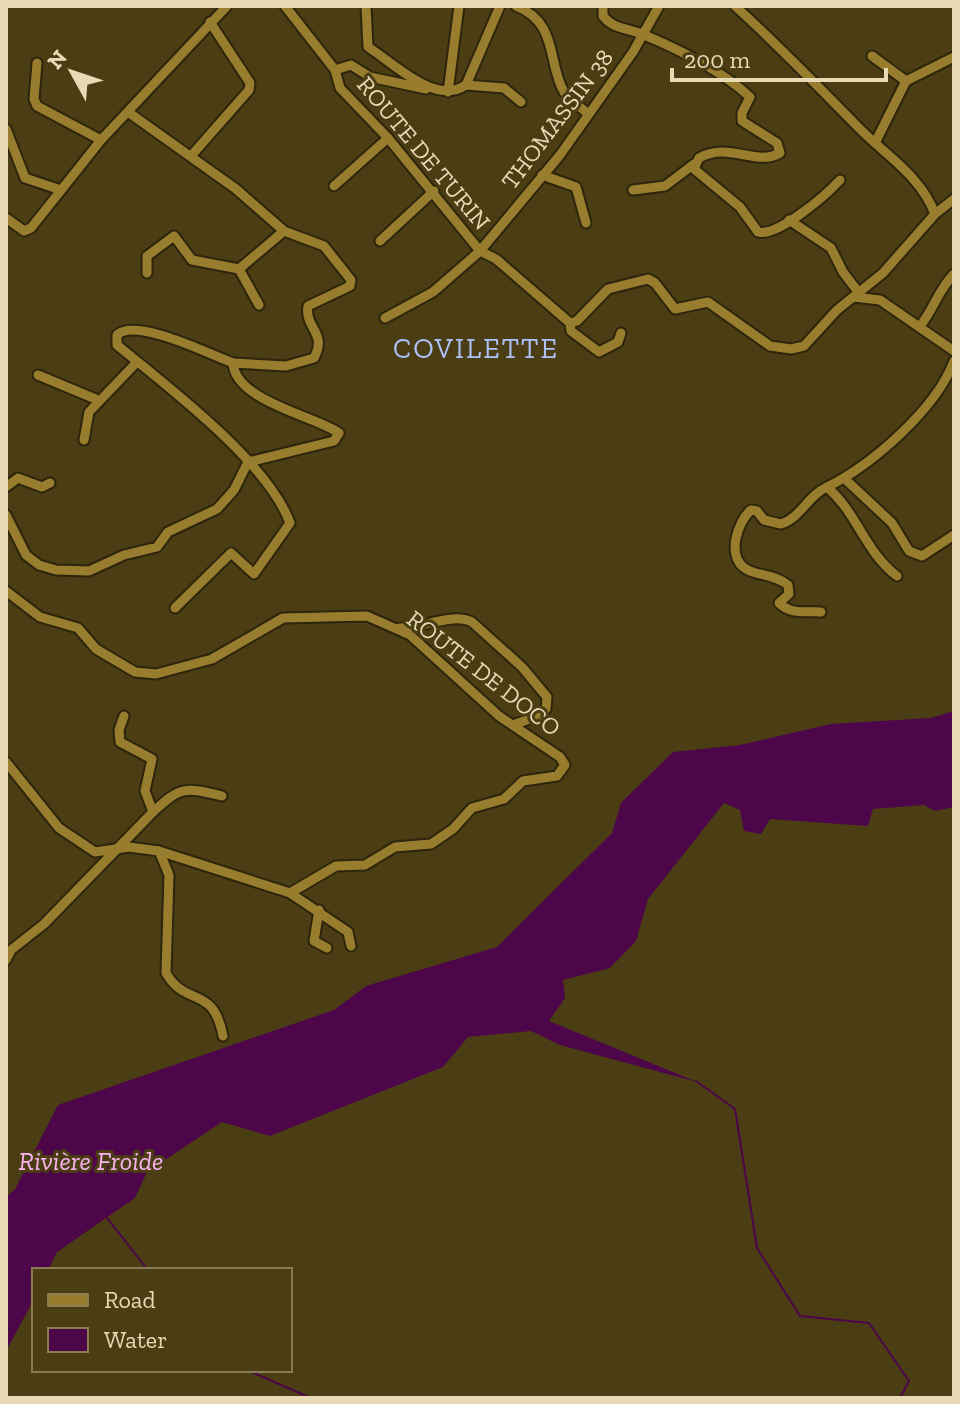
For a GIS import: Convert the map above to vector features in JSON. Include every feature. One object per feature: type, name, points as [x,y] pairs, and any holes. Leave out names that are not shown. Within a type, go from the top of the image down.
[{"type":"street","points":[[6,218],[24,231],[31,228],[101,140],[227,6]]},
{"type":"street","name":"ROUTE DE TURIN","points":[[285,6],[335,70],[340,88],[434,191],[480,251],[496,259],[570,323],[571,331],[599,352],[618,342],[621,333]]},
{"type":"street","points":[[366,6],[368,47],[427,89]]},
{"type":"street","points":[[448,92],[459,6]]},
{"type":"street","points":[[466,85],[500,6]]},
{"type":"street","points":[[516,6],[534,15],[555,55],[563,90],[588,114]]},
{"type":"street","points":[[603,6],[603,16],[613,26],[643,35],[701,64],[748,95],[750,100],[743,110],[742,121],[780,149],[772,157],[720,149],[665,186],[633,190]]},
{"type":"street","name":"THOMASSIN 38","points":[[385,318],[433,292],[480,251],[588,114],[643,35],[659,6]]},
{"type":"street","points":[[735,6],[800,64],[875,143],[925,188],[935,214]]},
{"type":"street","points":[[191,156],[249,90],[250,83],[210,22]]},
{"type":"street","points":[[872,56],[906,81]]},
{"type":"street","points":[[875,143],[906,81],[954,57]]},
{"type":"street","points":[[37,63],[34,99],[37,106],[101,140]]},
{"type":"street","points":[[335,70],[351,65],[370,77],[448,92],[466,85],[504,88],[521,102]]},
{"type":"street","points":[[128,112],[191,156],[284,231],[324,246],[340,261],[351,280],[350,286],[308,306],[306,314],[319,336],[320,347],[314,358],[286,366],[233,363],[178,339],[122,331],[117,335],[117,345],[248,462],[285,508],[290,523],[254,574],[231,553],[175,608]]},
{"type":"street","points":[[6,129],[25,178],[61,190]]},
{"type":"street","points":[[334,186],[388,138]]},
{"type":"street","points":[[694,164],[697,175],[740,207],[758,232],[768,233],[789,220],[840,180]]},
{"type":"street","points":[[542,175],[576,187],[586,223]]},
{"type":"street","points":[[380,241],[434,191]]},
{"type":"street","points":[[570,323],[577,321],[608,289],[648,279],[655,283],[675,309],[708,302],[770,346],[791,349],[804,346],[816,337],[837,310],[913,243],[935,214],[954,199]]},
{"type":"street","points":[[789,220],[831,248],[858,294],[880,300],[954,351]]},
{"type":"street","points":[[239,269],[284,231]]},
{"type":"street","points":[[147,273],[147,256],[174,236],[192,260],[239,269]]},
{"type":"street","points":[[239,269],[259,305]]},
{"type":"street","points":[[920,326],[932,311],[940,289],[954,274]]},
{"type":"street","points":[[821,612],[794,611],[783,607],[779,603],[789,594],[788,585],[768,573],[747,571],[741,565],[734,540],[745,515],[751,510],[757,511],[764,520],[781,524],[801,511],[813,493],[845,479],[883,452],[947,379],[954,361]]},
{"type":"street","points":[[84,440],[87,417],[98,400],[137,362]]},
{"type":"street","points":[[233,363],[236,374],[280,408],[339,433],[334,441],[248,462]]},
{"type":"street","points":[[38,375],[98,400]]},
{"type":"street","points":[[6,515],[26,555],[39,565],[56,570],[89,571],[124,555],[157,547],[168,532],[217,509],[234,490],[248,462]]},
{"type":"street","points":[[6,487],[18,478],[42,487],[50,483]]},
{"type":"street","points":[[845,479],[892,523],[909,551],[922,556],[954,535]]},
{"type":"street","points":[[827,487],[849,507],[864,537],[886,567],[897,576]]},
{"type":"street","name":"ROUTE DE DOCO","points":[[6,591],[40,617],[78,628],[96,649],[135,672],[156,674],[212,659],[283,618],[367,616],[400,628],[513,725],[564,761],[562,774],[523,781],[504,799],[472,808],[453,829],[431,844],[395,847],[365,865],[336,866],[290,893]]},
{"type":"street","points":[[400,628],[430,626],[452,617],[463,617],[472,622],[522,667],[547,697],[546,709],[540,715],[513,725]]},
{"type":"street","points":[[124,716],[119,730],[120,742],[152,759],[145,791],[153,812]]},
{"type":"street","points":[[6,762],[59,828],[95,852],[122,848],[159,851],[290,893],[348,932],[351,946]]},
{"type":"street","points":[[6,960],[8,947],[44,924],[122,848],[153,812],[178,791],[190,788],[222,796]]},
{"type":"street","points":[[159,851],[169,875],[166,973],[178,988],[212,1004],[219,1014],[223,1036]]},
{"type":"street","points":[[319,910],[314,941],[327,948]]},
{"type":"water","name":"Rivière Froide","points":[[954,711],[954,807],[935,811],[924,805],[873,809],[868,826],[770,819],[761,834],[744,831],[740,810],[724,803],[648,899],[636,941],[610,968],[563,980],[565,998],[549,1021],[697,1082],[560,1045],[531,1031],[468,1037],[443,1067],[270,1136],[222,1122],[147,1172],[135,1198],[57,1252],[49,1268],[32,1268],[32,1303],[6,1351],[6,1197],[15,1189],[58,1105],[334,1010],[366,986],[497,947],[612,833],[621,803],[673,752],[740,745],[831,724],[931,718]]},
{"type":"waterway","points":[[696,1081],[735,1109],[757,1248],[800,1316],[869,1323],[909,1381],[900,1398]]},
{"type":"waterway","points":[[107,1218],[146,1268]]},
{"type":"waterway","points":[[252,1372],[311,1398]]},
{"type":"district","name":"COVILETTE","points":[[476,348]]}]
